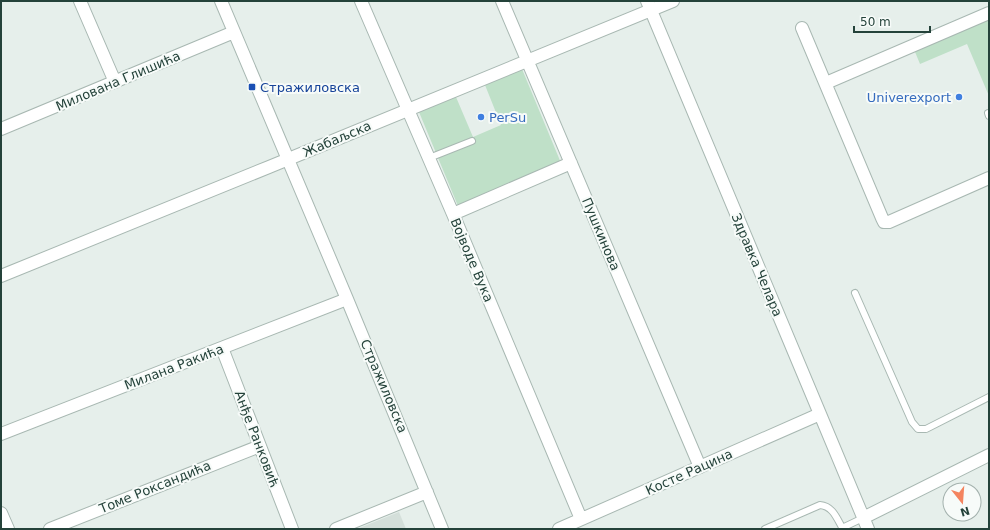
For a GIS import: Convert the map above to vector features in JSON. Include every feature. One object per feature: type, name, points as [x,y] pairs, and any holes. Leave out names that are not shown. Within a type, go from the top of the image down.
[{"type":"street","points":[[80,1],[115,82]]},
{"type":"street","name":"Стражиловска","points":[[221,1],[428,492],[442,529]]},
{"type":"street","name":"Војводе Вука","points":[[362,1],[581,519]]},
{"type":"street","name":"Пушкинова","points":[[502,1],[700,467]]},
{"type":"street","name":"Жабаљска","points":[[1,276],[408,110],[527,60],[649,6],[673,1]]},
{"type":"street","name":"Здравка Челара","points":[[649,6],[868,529]]},
{"type":"street","points":[[826,83],[989,14]]},
{"type":"street","points":[[802,28],[884,222],[889,222],[989,178]]},
{"type":"street","name":"Милована Глишића","points":[[1,129],[234,32]]},
{"type":"street","points":[[453,214],[571,163]]},
{"type":"street","name":"Милана Ракића","points":[[1,434],[347,300]]},
{"type":"street","name":"Анђе Ранковић","points":[[222,348],[292,529]]},
{"type":"street","name":"Косте Рацина","points":[[559,529],[820,414]]},
{"type":"street","name":"Томе Роксандића","points":[[50,529],[260,446]]},
{"type":"street","points":[[863,518],[989,455]]},
{"type":"street","points":[[336,529],[428,492]]},
{"type":"street","points":[[1,513],[8,529]]},
{"type":"lane","points":[[429,158],[472,141]]},
{"type":"lane","points":[[854,294],[915,427],[918,429],[926,429],[989,397]]},
{"type":"lane","points":[[765,529],[820,505],[825,506],[833,512],[843,529],[863,518]]},
{"type":"shaded area","points":[[399,512],[406,529],[357,529]]},
{"type":"green space","points":[[989,17],[989,96],[967,44],[920,64],[913,47]]},
{"type":"green space","points":[[522,69],[561,163],[458,206],[419,112],[456,97],[473,137],[501,125],[485,85]]},
{"type":"place","name":"Стражиловска","points":[[252,87]]},
{"type":"place","name":"Univerexport","points":[[959,97]]},
{"type":"place","name":"PerSu","points":[[481,117]]}]
